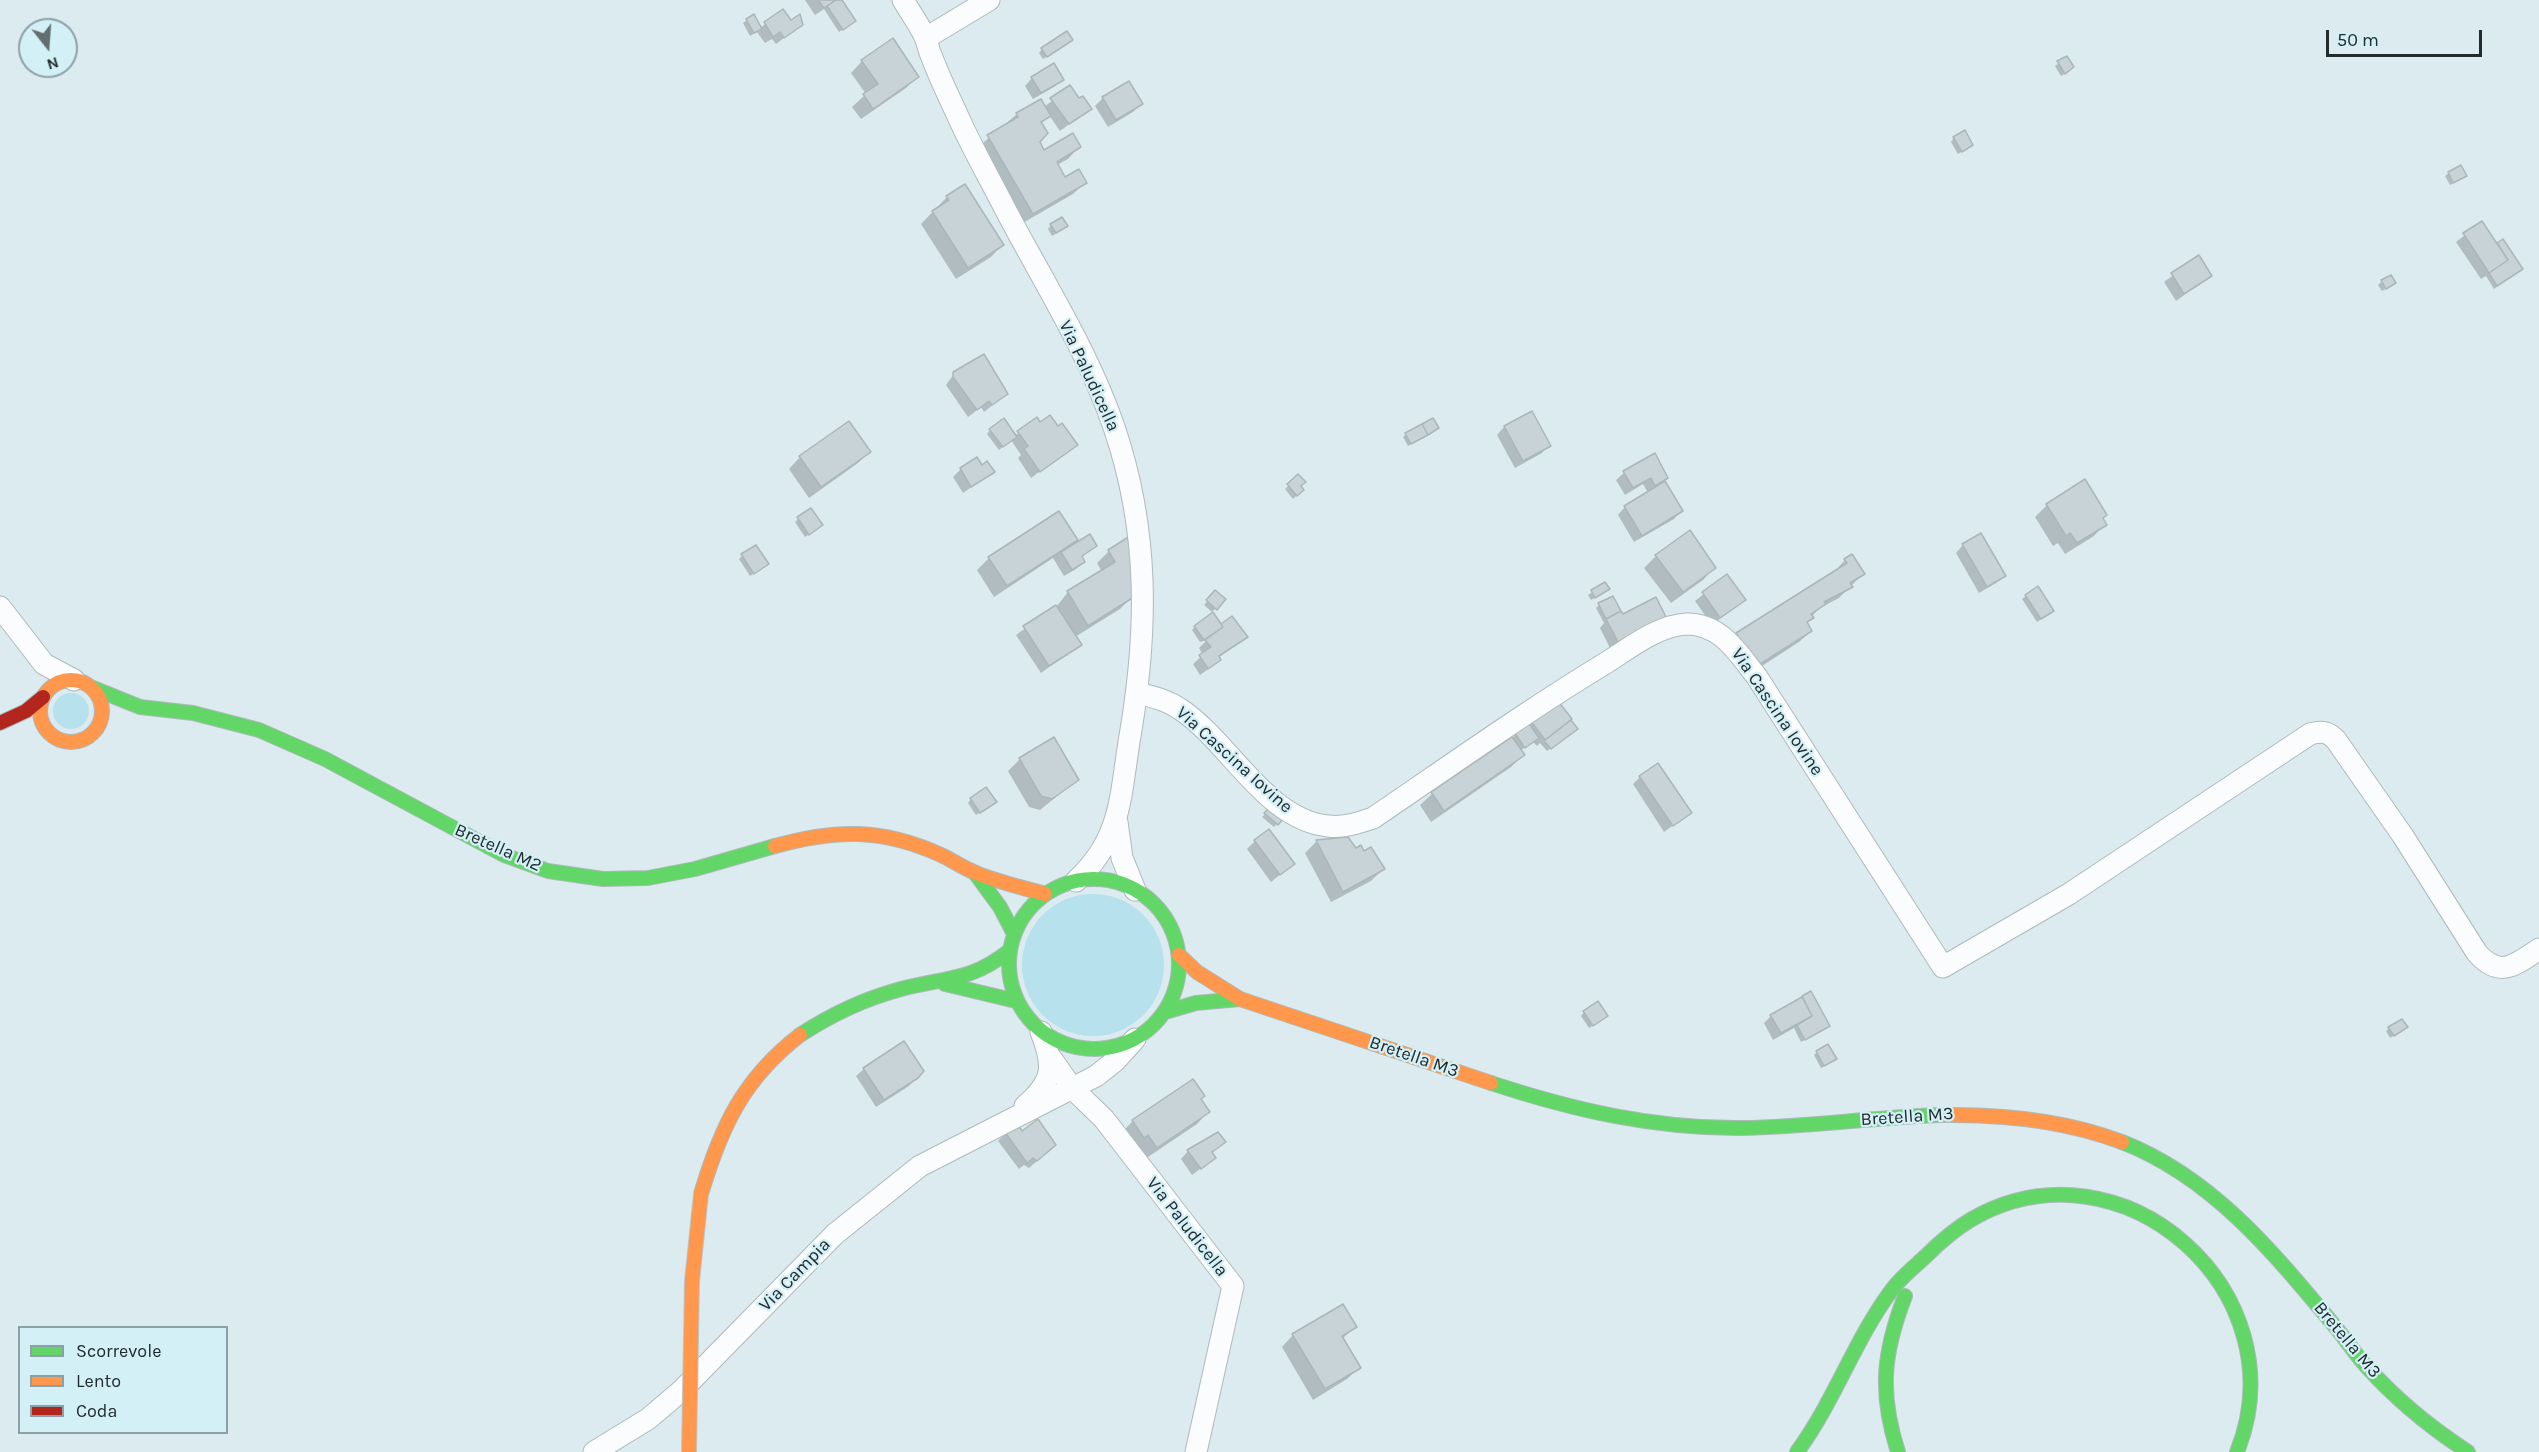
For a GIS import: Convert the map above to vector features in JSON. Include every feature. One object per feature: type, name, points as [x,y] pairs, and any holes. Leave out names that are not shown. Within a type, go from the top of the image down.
[{"type":"main road","name":"Bretella M2","points":[[2,723],[26,711],[56,684],[83,684],[140,707],[193,713],[259,730],[325,759],[504,855],[548,871],[575,876],[624,880],[668,875],[779,843],[846,832],[881,836],[911,843],[942,855],[975,873],[1045,894]]},
{"type":"main road","points":[[83,684],[102,706],[99,727]]},
{"type":"main road","points":[[43,697],[40,715],[47,732]]},
{"type":"main road","name":"Bretella M2","points":[[2,723],[29,726],[47,732],[54,738],[73,743],[88,738],[112,717],[140,707]]},
{"type":"main road","name":"Bretella M2","points":[[975,873],[999,907],[1014,934]]},
{"type":"main road","points":[[1110,880],[1135,890],[1155,904],[1175,935],[1179,955],[1179,975],[1174,994],[1165,1012],[1152,1028],[1136,1039],[1117,1047],[1097,1050],[1077,1048],[1058,1042],[1041,1032],[1027,1018],[1016,1001],[1008,968],[1009,951],[1021,919],[1045,894],[1076,881],[1110,880]]},
{"type":"main road","points":[[689,1452],[692,1281],[701,1194],[725,1125],[744,1092],[764,1066],[793,1039],[848,1005],[883,993],[974,975],[992,966],[1009,951]]},
{"type":"main road","name":"Bretella M3","points":[[1179,955],[1197,972],[1240,999],[1551,1104],[1613,1118],[1685,1126],[1761,1126],[1956,1113],[2036,1119],[2058,1123],[2146,1152],[2187,1176],[2222,1202],[2261,1240],[2368,1368],[2408,1408],[2468,1452]]},
{"type":"main road","points":[[941,983],[1016,1001]]},
{"type":"main road","name":"Bretella M3","points":[[1165,1012],[1196,1004],[1240,999]]},
{"type":"main road","points":[[1797,1452],[1814,1432],[1859,1343],[1892,1290],[1945,1236],[1984,1213],[2018,1201],[2044,1196],[2086,1196],[2125,1206],[2160,1222],[2192,1247],[2215,1274],[2233,1304],[2244,1337],[2250,1374],[2248,1411],[2237,1452]]},
{"type":"main road","points":[[1898,1452],[1887,1420],[1884,1390],[1885,1358],[1891,1329],[1921,1262]]},
{"type":"street","name":"Via Paludicella","points":[[903,0],[926,38],[957,115],[1086,362],[1114,426],[1133,498],[1143,566],[1143,642],[1138,693],[1117,821],[1122,858],[1135,890]]},
{"type":"street","points":[[926,38],[988,0]]},
{"type":"street","points":[[0,607],[23,640],[44,664],[83,684]]},
{"type":"street","name":"Via Cascina Iovine","points":[[1138,693],[1161,699],[1180,709],[1212,735],[1256,784],[1289,813],[1318,824],[1348,826],[1373,818],[1574,682],[1645,639],[1665,629],[1686,624],[1711,628],[1730,642],[1757,676],[1943,967],[2069,894],[2310,734],[2321,731],[2331,734],[2336,740],[2403,836],[2477,953],[2488,965],[2502,969],[2517,964],[2539,949]]},
{"type":"street","name":"Via Paludicella","points":[[1076,881],[1092,866],[1117,821]]},
{"type":"street","points":[[1041,1032],[1051,1058],[1072,1088],[1104,1119]]},
{"type":"street","points":[[1011,1118],[1096,1076],[1115,1061],[1136,1039]]},
{"type":"street","points":[[1011,1118],[1029,1104],[1044,1085],[1050,1072],[1051,1058]]},
{"type":"street","points":[[1104,1119],[1098,1095],[1115,1061]]},
{"type":"street","name":"Via Campia","points":[[594,1452],[648,1419],[681,1391],[835,1234],[852,1220],[920,1166],[1011,1118]]},
{"type":"street","name":"Via Paludicella","points":[[1104,1119],[1233,1286],[1196,1452]]},
{"type":"shaded area","points":[[71,693],[84,698],[89,711],[84,724],[71,729],[58,724],[53,711],[58,698]]},
{"type":"shaded area","points":[[1093,894],[1120,900],[1143,915],[1158,938],[1164,965],[1158,992],[1143,1015],[1120,1030],[1093,1036],[1066,1030],[1043,1015],[1028,992],[1022,965],[1028,938],[1043,915],[1066,900]]},
{"type":"building","points":[[818,0],[836,0],[824,8]]},
{"type":"building","points":[[836,0],[842,0],[856,21],[843,30],[827,6]]},
{"type":"building","points":[[783,9],[791,20],[800,14],[803,25],[784,38],[780,32],[773,37],[764,22]]},
{"type":"building","points":[[754,14],[762,29],[754,33],[746,19]]},
{"type":"building","points":[[1067,31],[1073,40],[1047,57],[1041,48]]},
{"type":"building","points":[[893,38],[919,77],[873,109],[863,94],[878,84],[861,60]]},
{"type":"building","points":[[2067,56],[2074,67],[2065,74],[2057,61]]},
{"type":"building","points":[[1054,63],[1064,80],[1041,93],[1031,77]]},
{"type":"building","points":[[1129,81],[1143,104],[1116,120],[1102,97]]},
{"type":"building","points":[[1070,85],[1079,98],[1083,96],[1092,109],[1069,124],[1050,98]]},
{"type":"building","points":[[1041,99],[1051,116],[1041,122],[1048,133],[1040,142],[1044,150],[1073,133],[1081,147],[1057,162],[1065,177],[1079,169],[1087,183],[1033,214],[987,135],[1018,117],[1016,113]]},
{"type":"building","points":[[1965,130],[1973,145],[1962,152],[1953,137]]},
{"type":"building","points":[[2461,165],[2467,176],[2453,183],[2448,172]]},
{"type":"building","points":[[965,184],[1004,245],[968,268],[932,211],[949,200],[946,196]]},
{"type":"building","points":[[1062,217],[1068,226],[1056,233],[1050,224]]},
{"type":"building","points":[[2482,221],[2508,260],[2489,273],[2463,233]]},
{"type":"building","points":[[2503,239],[2523,269],[2497,286],[2489,273],[2508,260],[2497,243]]},
{"type":"building","points":[[2199,255],[2212,276],[2184,294],[2171,273]]},
{"type":"building","points":[[2391,275],[2396,283],[2386,289],[2381,280]]},
{"type":"building","points":[[984,354],[1008,394],[992,405],[989,401],[977,410],[953,377],[953,372]]},
{"type":"building","points":[[1532,411],[1551,446],[1523,461],[1504,426]]},
{"type":"building","points":[[1050,415],[1058,426],[1062,423],[1078,445],[1040,472],[1024,449],[1028,446],[1017,431],[1037,417],[1040,422]]},
{"type":"building","points":[[1004,418],[1017,437],[1003,447],[989,429]]},
{"type":"building","points":[[1433,418],[1439,428],[1428,435],[1422,424]]},
{"type":"building","points":[[849,421],[871,452],[821,487],[799,456]]},
{"type":"building","points":[[1422,424],[1428,435],[1411,444],[1405,433]]},
{"type":"building","points":[[1655,453],[1668,478],[1655,486],[1651,478],[1633,488],[1623,471]]},
{"type":"building","points":[[977,457],[982,465],[987,461],[995,472],[971,487],[960,468]]},
{"type":"building","points":[[1298,474],[1306,482],[1301,486],[1304,490],[1297,496],[1287,484]]},
{"type":"building","points":[[2085,479],[2107,515],[2103,518],[2107,525],[2077,543],[2070,533],[2066,536],[2046,504]]},
{"type":"building","points":[[1665,481],[1683,511],[1642,536],[1624,506]]},
{"type":"building","points":[[811,508],[823,525],[809,535],[797,517]]},
{"type":"building","points":[[1059,511],[1078,540],[1007,586],[988,557]]},
{"type":"building","points":[[1690,530],[1716,568],[1683,592],[1655,555]]},
{"type":"building","points":[[1981,533],[2006,576],[1987,587],[1962,544]]},
{"type":"building","points":[[1090,534],[1097,546],[1082,556],[1085,562],[1072,570],[1061,552]]},
{"type":"building","points":[[1130,536],[1134,597],[1088,626],[1067,591],[1115,562],[1108,550]]},
{"type":"building","points":[[756,545],[769,564],[754,574],[741,554]]},
{"type":"building","points":[[1852,554],[1865,574],[1850,583],[1853,587],[1824,602],[1826,604],[1811,614],[1814,618],[1807,622],[1812,631],[1757,666],[1736,633],[1847,563],[1844,559]]},
{"type":"building","points":[[1727,574],[1746,600],[1720,618],[1702,592]]},
{"type":"building","points":[[1605,582],[1610,589],[1595,598],[1591,590]]},
{"type":"building","points":[[2038,586],[2054,611],[2041,619],[2025,595]]},
{"type":"building","points":[[1215,590],[1226,599],[1217,610],[1206,600]]},
{"type":"building","points":[[1613,596],[1621,611],[1606,619],[1598,603]]},
{"type":"building","points":[[1656,597],[1666,617],[1618,642],[1606,619],[1621,611],[1623,614]]},
{"type":"building","points":[[1056,605],[1082,645],[1049,666],[1023,626]]},
{"type":"building","points":[[1213,612],[1223,627],[1204,640],[1194,626]]},
{"type":"building","points":[[1232,616],[1248,637],[1219,656],[1221,660],[1208,669],[1199,655],[1211,647],[1205,640],[1223,627],[1221,624]]},
{"type":"building","points":[[1558,701],[1572,719],[1545,740],[1531,721]]},
{"type":"building","points":[[1571,720],[1578,729],[1551,749],[1544,741]]},
{"type":"building","points":[[1528,722],[1539,738],[1525,748],[1514,732]]},
{"type":"building","points":[[1054,737],[1079,780],[1052,799],[1041,796],[1019,758]]},
{"type":"building","points":[[1512,737],[1525,755],[1444,811],[1431,792]]},
{"type":"building","points":[[1658,763],[1692,813],[1673,826],[1639,776]]},
{"type":"building","points":[[986,787],[997,802],[980,813],[970,798]]},
{"type":"building","points":[[1269,808],[1283,819],[1278,825],[1264,813]]},
{"type":"building","points":[[1269,829],[1295,864],[1280,875],[1254,840]]},
{"type":"building","points":[[1348,837],[1356,848],[1361,845],[1364,851],[1371,847],[1385,869],[1343,892],[1316,840]]},
{"type":"building","points":[[1811,991],[1830,1026],[1805,1040],[1797,1025],[1812,1016],[1802,996]]},
{"type":"building","points":[[1802,997],[1812,1016],[1781,1033],[1770,1015]]},
{"type":"building","points":[[1598,1001],[1608,1016],[1593,1026],[1583,1011]]},
{"type":"building","points":[[2402,1019],[2408,1027],[2394,1036],[2388,1027]]},
{"type":"building","points":[[904,1041],[924,1071],[918,1078],[884,1100],[863,1068]]},
{"type":"building","points":[[1828,1044],[1837,1059],[1824,1066],[1816,1051]]},
{"type":"building","points":[[1193,1079],[1205,1096],[1201,1099],[1210,1112],[1157,1148],[1148,1135],[1144,1138],[1132,1120]]},
{"type":"building","points":[[1038,1119],[1056,1145],[1037,1161],[1033,1158],[1027,1163],[1005,1132],[1017,1123],[1022,1131]]},
{"type":"building","points":[[1218,1132],[1226,1142],[1212,1152],[1216,1158],[1201,1169],[1187,1150]]},
{"type":"building","points":[[1343,1304],[1357,1327],[1342,1336],[1361,1368],[1325,1389],[1292,1334]]},
{"type":"traffic: fast","points":[[93,688],[140,707],[193,713],[259,730],[325,759],[504,855],[548,871],[603,879],[648,878],[695,869],[775,846]]},
{"type":"traffic: fast","points":[[975,873],[1000,907],[1014,934]]},
{"type":"traffic: fast","points":[[1094,879],[1111,880],[1127,885],[1154,904],[1173,931],[1178,947],[1179,964],[1178,981],[1173,997],[1154,1024],[1127,1043],[1111,1048],[1094,1049],[1077,1048],[1061,1043],[1034,1024],[1015,997],[1010,981],[1009,964],[1010,947],[1015,931],[1034,904],[1061,885],[1077,880],[1094,879]]},
{"type":"traffic: fast","points":[[800,1035],[861,1002],[901,989],[969,973],[995,961],[1009,951]]},
{"type":"traffic: fast","points":[[945,984],[1016,1001]]},
{"type":"traffic: fast","points":[[1165,1012],[1196,1003],[1240,999]]},
{"type":"traffic: fast","points":[[1491,1083],[1553,1102],[1615,1116],[1678,1125],[1742,1128],[1942,1115]]},
{"type":"traffic: fast","points":[[2122,1142],[2184,1175],[2239,1219],[2287,1270],[2378,1379],[2415,1413],[2468,1452]]},
{"type":"traffic: fast","points":[[1797,1452],[1822,1413],[1866,1330],[1891,1291],[1942,1241],[1972,1219],[2029,1198],[2086,1197],[2139,1213],[2185,1244],[2221,1286],[2244,1336],[2250,1393],[2237,1452]]},
{"type":"traffic: fast","points":[[1898,1452],[1888,1411],[1886,1373],[1892,1336],[1905,1296]]},
{"type":"traffic: slow","points":[[65,680],[77,680],[93,689],[100,699],[102,711],[100,723],[93,733],[77,742],[65,742],[54,737],[45,728],[40,717],[40,705],[45,694],[54,685],[65,680]]},
{"type":"traffic: slow","points":[[775,846],[818,836],[839,834],[879,836],[919,846],[982,876],[1045,894]]},
{"type":"traffic: slow","points":[[1179,955],[1197,972],[1240,999],[1491,1083]]},
{"type":"traffic: slow","points":[[701,1194],[717,1147],[737,1106],[763,1069],[800,1035]]},
{"type":"traffic: slow","points":[[1942,1115],[2034,1120],[2078,1128],[2122,1142]]},
{"type":"traffic: slow","points":[[689,1452],[692,1281],[701,1194]]},
{"type":"traffic: jam","points":[[0,723],[26,711],[43,697]]}]
